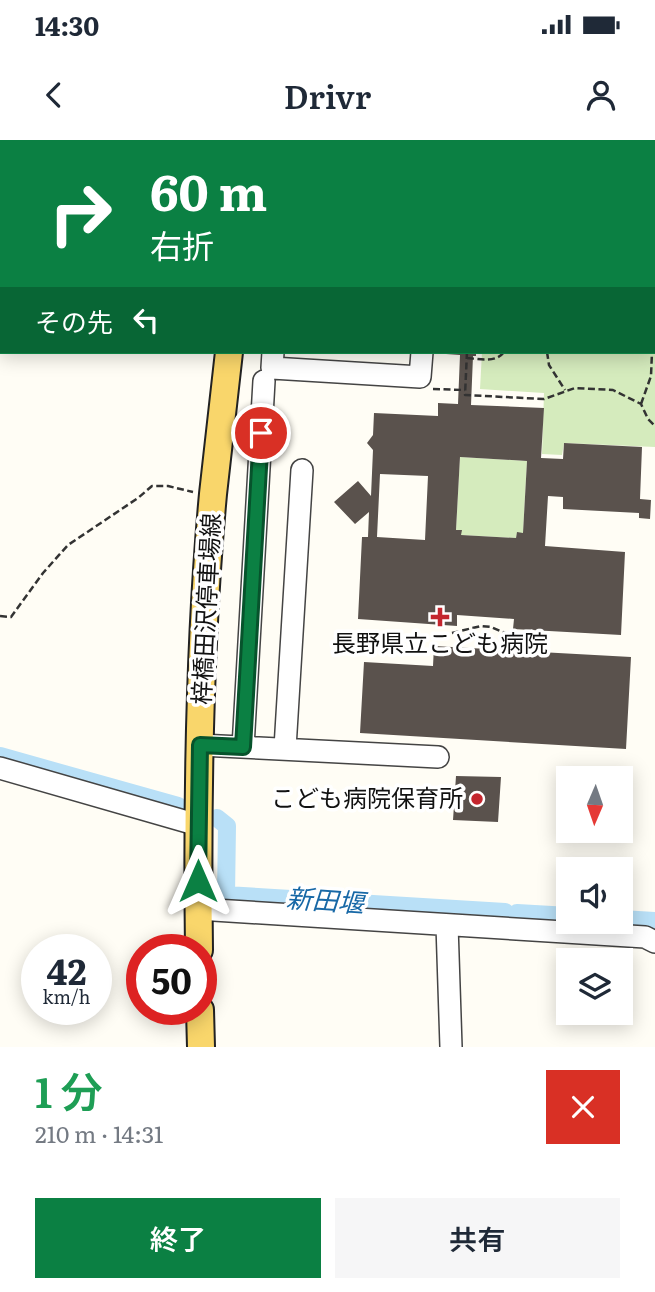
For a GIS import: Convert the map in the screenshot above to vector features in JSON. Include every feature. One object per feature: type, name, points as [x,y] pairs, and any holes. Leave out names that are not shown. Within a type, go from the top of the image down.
[{"type":"main road","name":"梓橋田沢停車場線","points":[[199,934],[200,745],[213,495],[229,354]]},
{"type":"main road","points":[[200,1025],[201,1047]]},
{"type":"street","points":[[273,354],[272,368],[420,377],[422,354]]},
{"type":"street","points":[[243,747],[264,381]]},
{"type":"street","points":[[285,748],[302,470]]},
{"type":"street","points":[[200,745],[439,757]]},
{"type":"street","points":[[0,768],[198,825]]},
{"type":"street","points":[[198,909],[645,937],[655,942]]},
{"type":"street","points":[[447,925],[452,1047]]},
{"type":"path","points":[[467,354],[465,395],[544,399],[575,388],[613,390],[641,404],[648,419],[655,426]]},
{"type":"path","points":[[467,358],[492,359],[499,358],[502,354]]},
{"type":"path","points":[[547,354],[549,365],[565,390]]},
{"type":"path","points":[[641,404],[651,376],[652,354]]},
{"type":"path","points":[[0,615],[11,617],[43,573],[68,545],[152,486],[168,486],[213,495]]},
{"type":"path","points":[[452,633],[481,626],[491,627],[517,638]]},
{"type":"green space","points":[[482,354],[655,354],[655,447],[564,443],[562,455],[542,454],[544,393],[480,389]]},
{"type":"green space","points":[[460,457],[527,461],[523,533],[517,533],[516,538],[461,535],[461,530],[456,530]]},
{"type":"building","points":[[446,354],[476,354],[473,356],[471,405],[544,408],[541,458],[563,459],[564,443],[642,447],[640,499],[651,500],[650,519],[639,518],[639,513],[563,509],[563,497],[548,496],[545,546],[625,552],[621,635],[513,629],[514,619],[457,615],[457,626],[358,619],[362,537],[368,537],[369,512],[355,524],[334,502],[358,481],[371,496],[373,450],[367,443],[373,435],[374,413],[438,416],[438,403],[458,404],[460,355]],"holes":[[[460,457],[527,461],[523,533],[517,532],[516,538],[461,535],[462,530],[456,530]],[[380,474],[428,476],[425,540],[377,537]]]},
{"type":"building","points":[[434,646],[631,657],[626,749],[360,733],[364,662],[433,666]]},
{"type":"building","name":"こども病院保育所","points":[[456,776],[501,777],[498,822],[453,820]]},
{"type":"waterway","name":"新田堰","points":[[0,756],[178,806]]},
{"type":"waterway","name":"新田堰","points":[[217,818],[227,826],[226,895],[505,912]]},
{"type":"waterway","name":"新田堰","points":[[517,913],[556,915]]},
{"type":"waterway","name":"新田堰","points":[[633,920],[655,921]]},
{"type":"place","name":"長野県立こども病院","points":[[440,617]]},
{"type":"place","name":"こども病院保育所","points":[[477,799]]},
{"type":"route","points":[[198,881],[200,745],[243,747],[261,433]]}]
